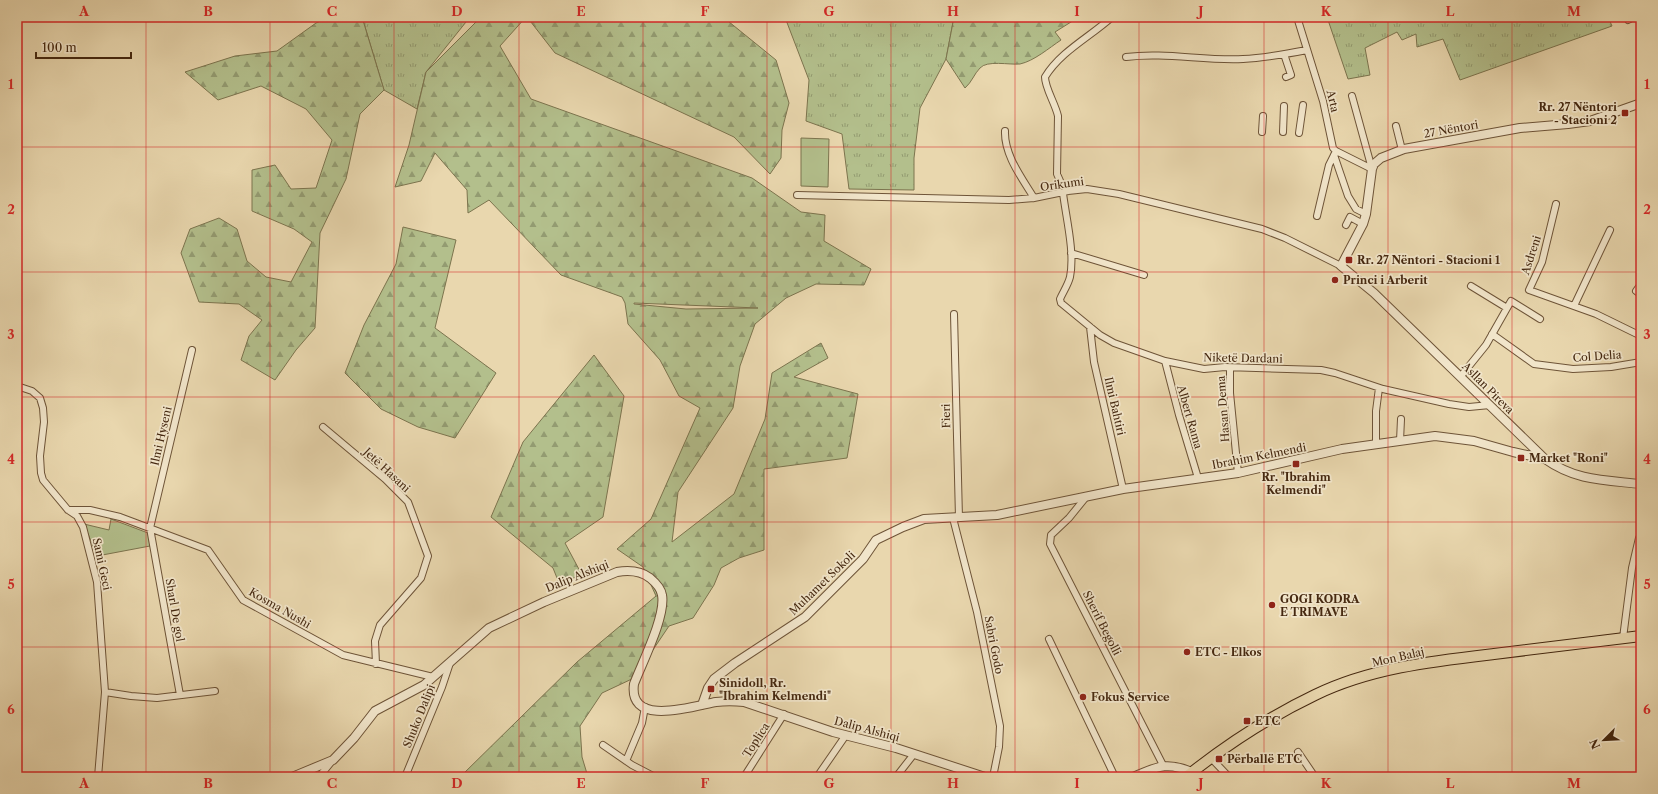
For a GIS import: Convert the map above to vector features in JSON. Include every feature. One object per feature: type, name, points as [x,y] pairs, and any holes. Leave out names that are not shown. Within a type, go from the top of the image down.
[{"type":"main road","name":"Mon Balaj","points":[[1189,774],[1256,727],[1295,705],[1332,688],[1378,673],[1429,662],[1641,636]]},
{"type":"street","points":[[1112,17],[1074,45],[1045,77],[1045,83],[1058,116],[1057,174],[1065,192],[1071,253],[1144,275]]},
{"type":"street","name":"Arta","points":[[1297,17],[1323,101],[1333,148],[1348,196],[1356,209],[1366,214]]},
{"type":"street","points":[[1126,57],[1157,55],[1187,58],[1243,59],[1307,50]]},
{"type":"street","points":[[1284,54],[1291,75],[1286,77]]},
{"type":"street","points":[[1341,266],[1363,224],[1366,214],[1372,169],[1352,96]]},
{"type":"street","name":"27 Nëntori","points":[[1372,169],[1374,164],[1381,158],[1402,150],[1520,128],[1590,121],[1641,103]]},
{"type":"street","points":[[1299,133],[1303,105]]},
{"type":"street","points":[[1283,132],[1284,106]]},
{"type":"street","points":[[1262,132],[1263,116]]},
{"type":"street","points":[[1396,126],[1402,150]]},
{"type":"street","points":[[1005,131],[1004,141],[1008,153],[1034,198]]},
{"type":"street","points":[[1317,216],[1329,165],[1335,153],[1372,169]]},
{"type":"street","name":"Orikumi","points":[[797,195],[1009,200],[1034,198],[1087,189],[1118,194],[1262,229],[1285,238],[1341,266]]},
{"type":"street","name":"Asdreni","points":[[1556,204],[1542,262],[1529,290],[1615,322],[1641,336]]},
{"type":"street","points":[[1346,225],[1350,217],[1363,224]]},
{"type":"street","points":[[1574,306],[1610,230]]},
{"type":"street","name":"Niketë Dardani","points":[[1071,253],[1070,276],[1060,299],[1061,303],[1090,327],[1114,343],[1165,361],[1204,369],[1230,368],[1321,370],[1335,373],[1379,388],[1460,406],[1469,407],[1490,405]]},
{"type":"street","name":"Asllan Pireva","points":[[1341,266],[1374,293],[1545,459],[1562,470],[1579,476],[1641,484]]},
{"type":"street","points":[[1641,284],[1636,292],[1641,295]]},
{"type":"street","points":[[1471,286],[1507,308]]},
{"type":"street","points":[[1461,376],[1481,352],[1512,301],[1540,319]]},
{"type":"street","name":"Fieri","points":[[954,314],[956,518]]},
{"type":"street","name":"Ilmi Bahtiri","points":[[1090,327],[1094,362],[1123,489]]},
{"type":"street","name":"Col Delia","points":[[1492,334],[1534,364],[1573,369],[1586,369],[1641,362]]},
{"type":"street","name":"Ilmi Hyseni","points":[[150,528],[192,350]]},
{"type":"street","name":"Albert Rama","points":[[1165,361],[1198,478]]},
{"type":"street","name":"Hasan Dema","points":[[1230,368],[1230,393],[1238,474]]},
{"type":"street","name":"Sami Geci","points":[[17,386],[32,391],[40,398],[43,408],[44,422],[40,456],[43,480],[68,510],[78,516],[83,527],[97,582],[105,692],[98,777]]},
{"type":"street","points":[[1376,444],[1376,411],[1379,388]]},
{"type":"street","points":[[1400,441],[1401,419]]},
{"type":"street","name":"Jetë Hasani","points":[[323,427],[385,479],[408,502],[428,556],[421,578],[380,625],[375,641],[376,664]]},
{"type":"street","name":"Ibrahim Kelmendi","points":[[956,518],[997,515],[1123,489],[1198,478],[1238,474],[1332,451],[1435,436],[1446,436],[1486,443],[1505,450],[1545,459]]},
{"type":"street","name":"Sherif Begolli","points":[[1086,497],[1069,518],[1051,536],[1050,544],[1163,765]]},
{"type":"street","name":"Kosma Nushi","points":[[68,510],[90,510],[112,515],[208,550],[243,600],[343,655],[433,677]]},
{"type":"street","name":"Muhamet Sokoli","points":[[702,705],[708,688],[714,679],[735,663],[805,617],[863,559],[876,540],[914,522],[924,519],[956,518]]},
{"type":"street","name":"Sabri Godo","points":[[956,518],[1000,726],[1000,747],[993,777]]},
{"type":"street","name":"Sharl De gol","points":[[150,528],[180,695]]},
{"type":"street","points":[[1622,638],[1630,580],[1641,532]]},
{"type":"street","name":"Dalip Alshiqi","points":[[292,777],[333,760],[354,738],[375,712],[424,685],[488,628],[544,602],[617,572],[628,570],[648,577],[660,589],[663,597],[659,622],[634,684],[633,691],[635,697],[645,707],[671,711],[730,701],[744,702],[784,714],[833,732],[885,745],[985,777]]},
{"type":"street","points":[[1048,639],[1115,777]]},
{"type":"street","name":"Shuko Dalipi","points":[[405,777],[442,687],[450,662]]},
{"type":"street","points":[[105,692],[157,698],[215,691]]},
{"type":"street","points":[[626,761],[642,723],[645,707]]},
{"type":"street","name":"Toplica","points":[[744,777],[784,714]]},
{"type":"street","points":[[817,777],[846,735]]},
{"type":"street","points":[[603,745],[626,761],[655,777]]},
{"type":"street","points":[[1298,752],[1315,777]]},
{"type":"street","points":[[896,777],[914,754]]},
{"type":"street","points":[[1211,758],[1229,777]]},
{"type":"street","points":[[319,777],[333,760]]},
{"type":"street","points":[[1133,777],[1163,765],[1182,768],[1189,774]]},
{"type":"green space","points":[[330,17],[362,17],[384,90],[360,114],[346,179],[320,233],[315,328],[296,350],[275,380],[241,360],[249,336],[262,320],[239,304],[199,302],[181,253],[190,229],[219,218],[237,229],[247,261],[266,277],[291,282],[312,242],[294,229],[252,211],[252,170],[275,165],[291,189],[316,188],[332,140],[306,109],[261,86],[218,100],[185,72],[235,56],[277,51],[316,23]]},
{"type":"green space","points":[[362,17],[470,17],[426,72],[417,109],[384,90]]},
{"type":"green space","points":[[481,17],[526,17],[500,46],[531,99],[752,178],[801,212],[825,215],[824,241],[871,269],[864,285],[816,284],[786,298],[755,324],[740,366],[733,408],[678,492],[672,542],[734,494],[765,419],[772,373],[821,343],[828,358],[794,377],[858,394],[847,458],[764,469],[764,550],[739,558],[721,568],[714,585],[693,618],[669,626],[634,678],[602,693],[580,726],[582,757],[588,777],[460,777],[577,662],[656,596],[643,567],[617,549],[651,519],[700,408],[679,396],[660,360],[628,324],[625,303],[622,297],[561,275],[489,200],[468,213],[467,190],[435,153],[421,181],[395,187],[409,145],[426,72]],"holes":[[[634,303],[758,308],[686,309]]]},
{"type":"green space","points":[[527,17],[723,17],[776,60],[789,103],[782,130],[781,158],[770,174],[734,137],[555,53]]},
{"type":"green space","points":[[781,17],[954,17],[946,59],[920,108],[914,158],[914,190],[849,189],[842,134],[806,121],[809,80],[786,20]]},
{"type":"green space","points":[[954,17],[1079,17],[1055,32],[1061,40],[1036,57],[1020,64],[993,63],[983,66],[978,70],[965,88],[946,59]]},
{"type":"green space","points":[[1327,17],[1608,17],[1612,26],[1460,80],[1443,39],[1417,47],[1416,34],[1402,40],[1397,32],[1365,48],[1370,75],[1348,79]]},
{"type":"green space","points":[[801,138],[829,139],[828,187],[801,186]]},
{"type":"green space","points":[[403,227],[456,240],[435,328],[496,373],[455,438],[418,427],[381,409],[345,373],[364,325],[396,264]]},
{"type":"green space","points":[[594,355],[624,396],[603,517],[565,543],[582,575],[559,583],[553,568],[491,517],[523,442]]},
{"type":"green space","points":[[111,519],[148,533],[150,546],[97,556],[84,524],[109,530]]},
{"type":"place","name":"Rr. 27 Nëntori - Stacioni 2","points":[[1625,113]]},
{"type":"place","name":"Rr. 27 Nëntori - Stacioni 1","points":[[1349,260]]},
{"type":"place","name":"Princi i Arberit","points":[[1335,280]]},
{"type":"place","name":"Market \"Roni\"","points":[[1521,458]]},
{"type":"place","name":"Rr. \"Ibrahim Kelmendi\"","points":[[1296,464]]},
{"type":"place","name":"GOGI KODRA E TRIMAVE","points":[[1272,605]]},
{"type":"place","name":"ETC - Elkos","points":[[1187,652]]},
{"type":"place","name":"Sinidoll, Rr. \"Ibrahim Kelmendi\"","points":[[711,689]]},
{"type":"place","name":"Fokus Service","points":[[1083,697]]},
{"type":"place","name":"ETC","points":[[1247,721]]},
{"type":"place","name":"Përballë ETC","points":[[1219,759]]}]
